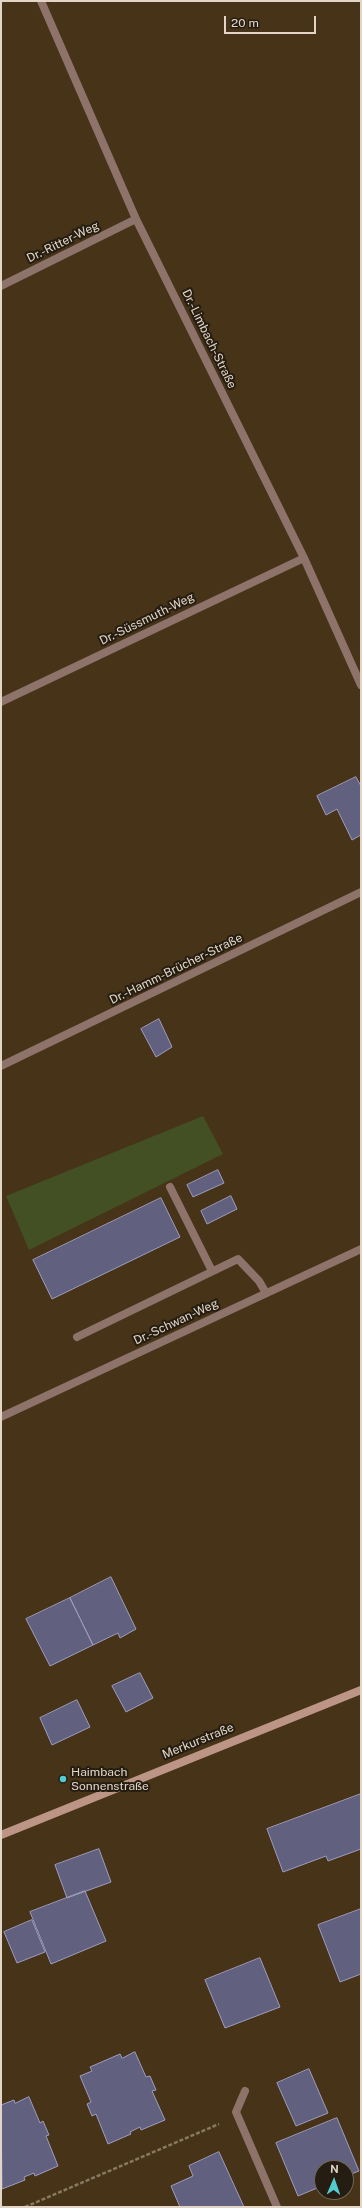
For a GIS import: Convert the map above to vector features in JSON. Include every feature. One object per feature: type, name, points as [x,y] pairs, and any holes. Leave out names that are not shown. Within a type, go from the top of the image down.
[{"type":"main road","name":"Merkurstraße","points":[[1,1835],[361,1690]]},
{"type":"street","name":"Dr.-Limbach-Straße","points":[[41,1],[136,220],[304,558],[361,685]]},
{"type":"street","name":"Dr.-Ritter-Weg","points":[[1,286],[136,220]]},
{"type":"street","name":"Dr.-Süssmuth-Weg","points":[[1,702],[304,558]]},
{"type":"street","name":"Dr.-Hamm-Brücher-Straße","points":[[1,1066],[361,892]]},
{"type":"street","points":[[170,1187],[212,1271]]},
{"type":"street","name":"Dr.-Schwan-Weg","points":[[1,1417],[361,1249]]},
{"type":"street","points":[[77,1337],[238,1259],[259,1281],[266,1293]]},
{"type":"street","points":[[245,2091],[236,2112],[237,2116],[276,2207]]},
{"type":"path","points":[[25,2207],[237,2116]]},
{"type":"green space","points":[[203,1116],[223,1154],[29,1250],[6,1196]]},
{"type":"building","points":[[356,777],[361,786],[361,835],[352,840],[337,809],[326,815],[317,796]]},
{"type":"building","points":[[159,1019],[172,1047],[156,1057],[141,1029]]},
{"type":"building","points":[[218,1170],[224,1183],[193,1197],[187,1185]]},
{"type":"building","points":[[231,1196],[237,1209],[207,1224],[201,1211]]},
{"type":"building","points":[[161,1198],[180,1237],[52,1299],[33,1260]]},
{"type":"building","points":[[111,1577],[136,1629],[120,1638],[118,1633],[93,1645],[70,1598]]},
{"type":"building","points":[[70,1598],[93,1645],[50,1666],[26,1619]]},
{"type":"building","points":[[140,1673],[153,1698],[126,1712],[112,1686]]},
{"type":"building","points":[[77,1700],[90,1727],[52,1745],[40,1718]]},
{"type":"building","points":[[361,1794],[361,1849],[328,1861],[326,1856],[283,1872],[267,1829]]},
{"type":"building","points":[[99,1849],[111,1882],[67,1898],[55,1865]]},
{"type":"building","points":[[85,1891],[106,1941],[51,1964],[30,1912]]},
{"type":"building","points":[[361,1909],[361,1974],[340,1982],[318,1925]]},
{"type":"building","points":[[32,1920],[45,1952],[17,1963],[4,1932]]},
{"type":"building","points":[[260,1958],[280,2007],[225,2028],[205,1980]]},
{"type":"building","points":[[135,2052],[146,2077],[150,2076],[156,2090],[152,2091],[165,2120],[141,2130],[140,2127],[130,2132],[131,2134],[108,2144],[96,2114],[92,2116],[87,2104],[91,2102],[80,2076],[92,2071],[90,2067],[120,2054],[122,2058]]},
{"type":"building","points":[[309,2069],[328,2113],[296,2126],[277,2083]]},
{"type":"building","points":[[29,2097],[40,2123],[43,2121],[49,2135],[46,2136],[58,2166],[35,2176],[34,2173],[24,2177],[25,2180],[2,2189],[1,2105],[14,2100],[15,2103]]},
{"type":"building","points":[[337,2118],[359,2171],[354,2173],[354,2160],[314,2160],[314,2189],[298,2196],[276,2143]]},
{"type":"building","points":[[219,2152],[244,2207],[180,2207],[171,2186],[193,2176],[189,2166]]},
{"type":"place","name":"Haimbach Sonnenstraße","points":[[63,1779]]}]
